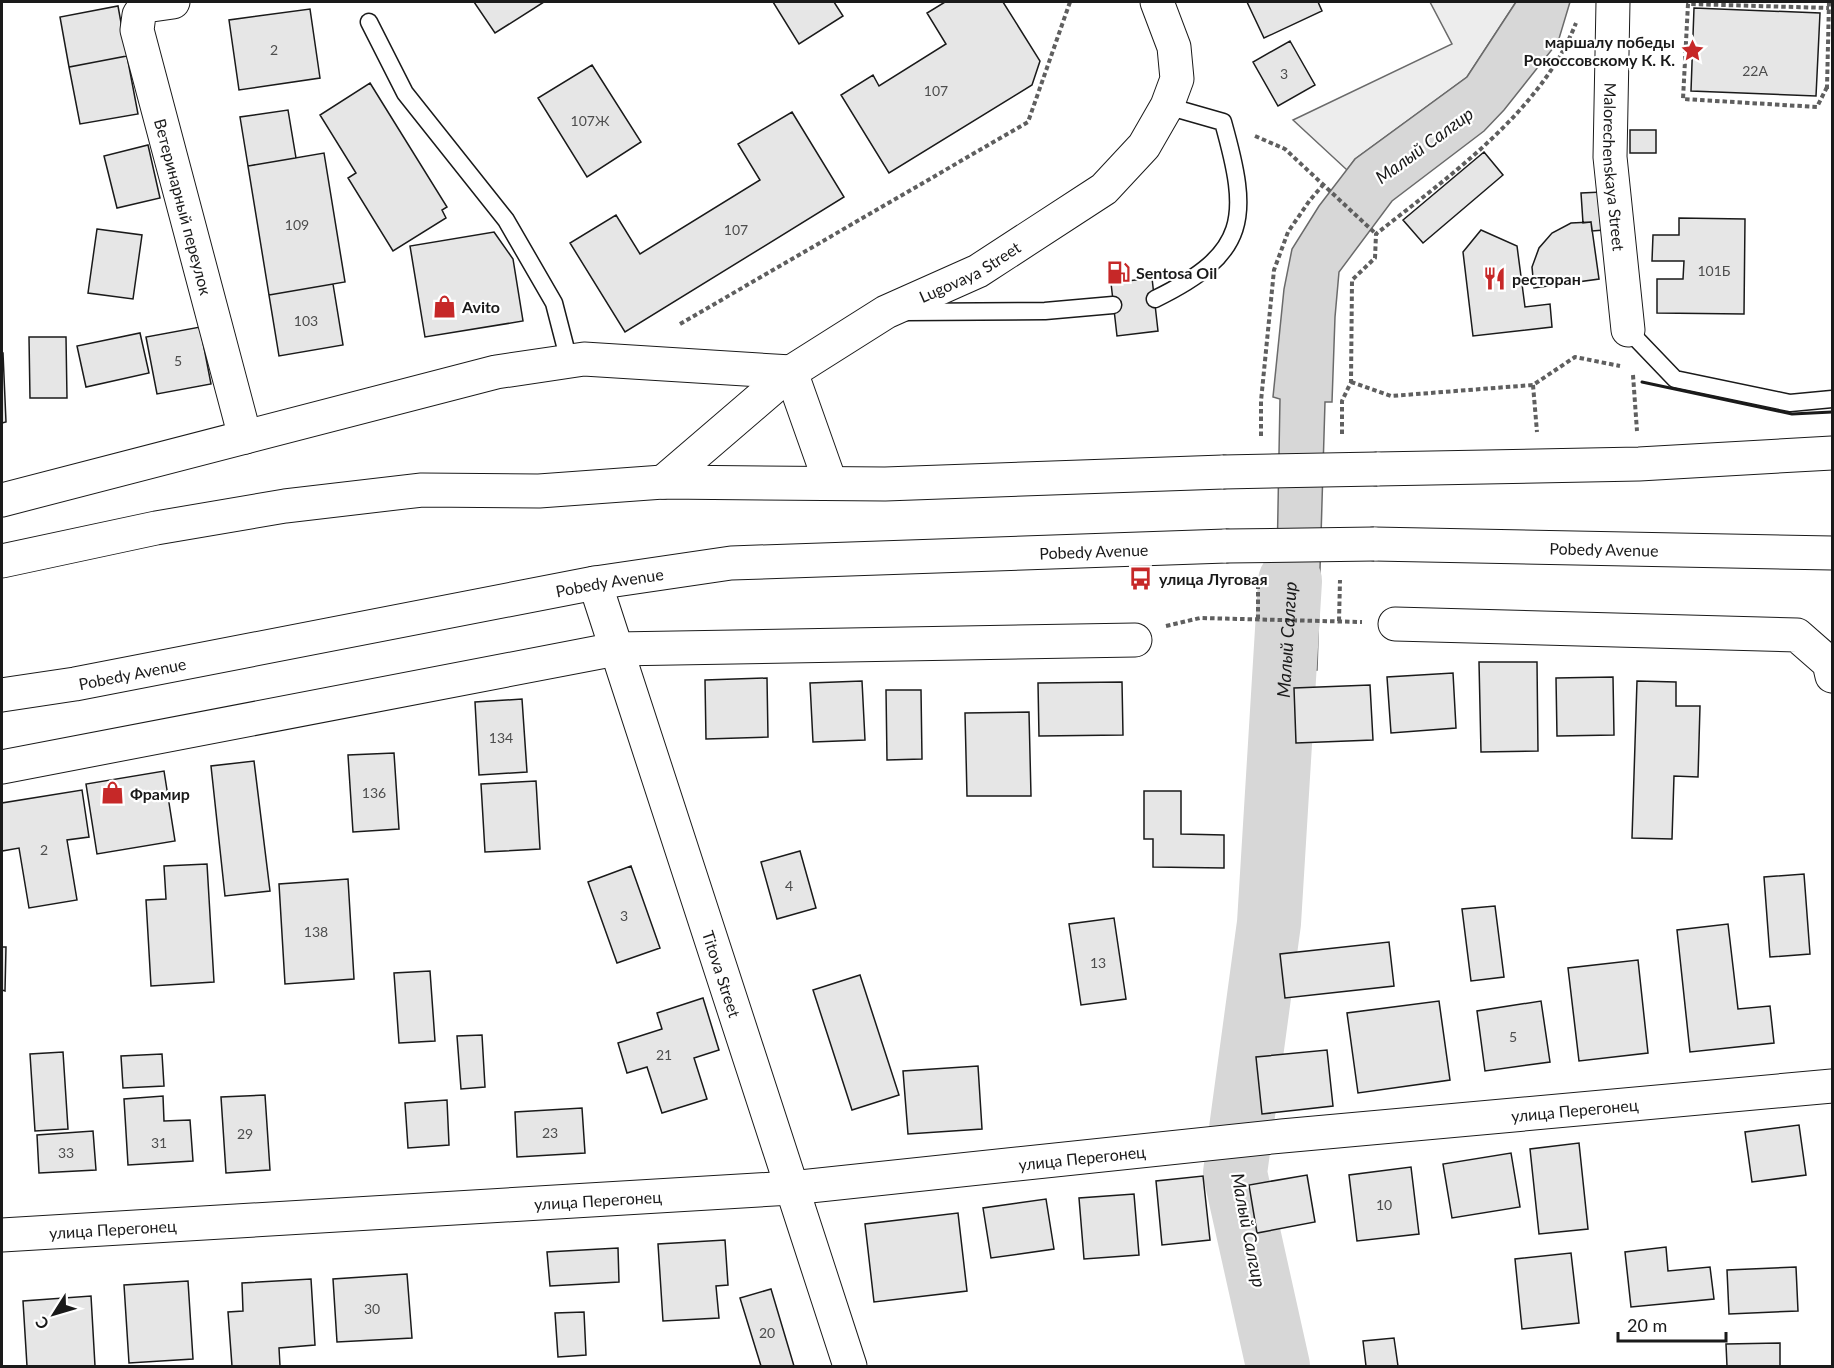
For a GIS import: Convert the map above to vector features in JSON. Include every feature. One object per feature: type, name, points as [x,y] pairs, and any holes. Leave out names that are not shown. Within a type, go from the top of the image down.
[{"type":"main road","name":"Ветеринарный переулок","points":[[173,2],[146,6],[139,15],[137,30],[245,437]]},
{"type":"main road","name":"Lugovaya Street","points":[[663,482],[791,372],[886,312],[978,271],[1104,189],[1144,146],[1167,106],[1177,78],[1174,47],[1157,2]]},
{"type":"main road","name":"Malorechenskaya Street","points":[[1613,2],[1610,157],[1628,330]]},
{"type":"main road","points":[[2,500],[496,372],[584,359],[791,372],[830,482]]},
{"type":"main road","points":[[2,561],[156,528],[285,506],[422,490],[539,491],[663,482],[885,484],[1223,472],[1639,464],[1833,453]]},
{"type":"main road","name":"Pobedy Avenue","points":[[2,695],[75,684],[595,582],[731,563],[1226,546],[1374,544],[1833,553]]},
{"type":"main road","name":"Titova Street","points":[[595,582],[850,1366]]},
{"type":"main road","points":[[1395,624],[1797,635],[1828,663],[1833,676]]},
{"type":"main road","points":[[2,767],[616,649],[1147,634]]},
{"type":"main road","name":"улица Перегонец","points":[[2,1235],[791,1188],[1282,1136],[1833,1086]]},
{"type":"lane","points":[[369,22],[405,93],[506,220],[554,303],[569,361]]},
{"type":"lane","points":[[1155,299],[1191,282],[1212,266],[1228,246],[1239,214],[1236,167],[1224,122],[1167,106]]},
{"type":"lane","points":[[886,312],[1045,311],[1113,305]]},
{"type":"lane","points":[[1628,330],[1675,379],[1790,403],[1833,399]]},
{"type":"path","points":[[680,324],[1028,122],[1070,2]]},
{"type":"path","points":[[1829,8],[1688,4],[1683,99],[1817,106],[1830,87],[1830,2]]},
{"type":"path","points":[[1342,436],[1342,401],[1351,382],[1352,280],[1375,258],[1376,234],[1521,111],[1569,40],[1578,18]]},
{"type":"path","points":[[1224,122],[1285,149],[1376,234]]},
{"type":"path","points":[[1261,447],[1261,401],[1274,270],[1288,232],[1323,185]]},
{"type":"path","points":[[1351,382],[1391,396],[1533,385],[1575,357],[1621,367]]},
{"type":"path","points":[[1639,464],[1633,369],[1675,379]]},
{"type":"path","points":[[1533,385],[1540,466]]},
{"type":"path","points":[[1258,573],[1258,619]]},
{"type":"path","points":[[1339,621],[1340,575]]},
{"type":"path","points":[[1147,634],[1200,618],[1395,624]]},
{"type":"shaded area","points":[[1430,2],[1516,2],[1467,77],[1355,159],[1347,170],[1293,120],[1452,44]]},
{"type":"water","points":[[1516,2],[1570,2],[1558,42],[1504,110],[1484,131],[1392,201],[1339,272],[1332,402],[1325,402],[1317,670],[1275,671],[1280,399],[1273,397],[1284,289],[1292,249],[1319,206],[1355,159],[1467,77]]},
{"type":"building","points":[[474,2],[544,2],[495,33]]},
{"type":"building","points":[[773,2],[834,2],[843,16],[799,44]]},
{"type":"building","points":[[945,2],[1003,2],[1040,61],[1032,85],[889,173],[841,95],[873,75],[879,86],[946,44],[927,13]]},
{"type":"building","points":[[1247,2],[1318,2],[1322,11],[1264,38]]},
{"type":"building","points":[[118,6],[127,56],[69,67],[60,17]]},
{"type":"building","points":[[1694,8],[1820,13],[1816,96],[1691,91]]},
{"type":"building","points":[[310,9],[320,78],[239,90],[229,20]]},
{"type":"building","points":[[1290,41],[1315,85],[1278,106],[1253,62]]},
{"type":"building","points":[[127,56],[138,114],[80,124],[69,67]]},
{"type":"building","points":[[592,65],[641,142],[587,177],[538,98]]},
{"type":"building","points":[[370,83],[447,207],[442,210],[446,218],[393,251],[348,178],[356,173],[320,115]]},
{"type":"building","points":[[288,110],[296,158],[248,166],[240,117]]},
{"type":"building","points":[[792,112],[844,197],[625,332],[570,243],[616,215],[640,254],[760,180],[738,144]]},
{"type":"building","points":[[1630,130],[1656,130],[1656,153],[1630,153]]},
{"type":"building","points":[[148,145],[160,198],[117,208],[104,156]]},
{"type":"building","points":[[1484,152],[1503,175],[1423,243],[1403,220]]},
{"type":"building","points":[[324,153],[345,282],[269,295],[248,166]]},
{"type":"building","points":[[1602,192],[1604,230],[1592,231],[1591,222],[1583,223],[1581,193]]},
{"type":"building","points":[[1679,218],[1745,219],[1744,314],[1657,313],[1657,279],[1683,279],[1684,261],[1652,261],[1653,235],[1679,235]]},
{"type":"building","points":[[1591,222],[1599,279],[1534,288],[1532,267],[1539,248],[1552,233],[1571,223]]},
{"type":"building","points":[[97,229],[142,235],[133,299],[88,293]]},
{"type":"building","name":"ресторан","points":[[1481,230],[1517,246],[1525,307],[1550,304],[1552,327],[1473,336],[1463,252]]},
{"type":"building","points":[[494,232],[513,259],[523,321],[425,337],[410,246]]},
{"type":"building","points":[[1152,278],[1158,331],[1117,336],[1111,283]]},
{"type":"building","points":[[333,284],[343,345],[279,356],[269,295]]},
{"type":"building","points":[[200,327],[211,384],[157,394],[146,337]]},
{"type":"building","points":[[140,333],[149,373],[86,387],[77,346]]},
{"type":"building","points":[[29,337],[66,337],[67,398],[30,398]]},
{"type":"building","points":[[2,353],[6,422],[2,423]]},
{"type":"building","points":[[1479,662],[1537,662],[1538,751],[1481,752]]},
{"type":"building","points":[[1453,673],[1456,728],[1391,733],[1387,677]]},
{"type":"building","points":[[1613,677],[1614,735],[1557,736],[1556,678]]},
{"type":"building","points":[[767,678],[768,737],[706,739],[705,680]]},
{"type":"building","points":[[862,681],[865,740],[813,742],[810,683]]},
{"type":"building","points":[[1637,681],[1676,682],[1676,706],[1700,706],[1698,777],[1674,776],[1672,839],[1632,838]]},
{"type":"building","points":[[1122,682],[1123,735],[1039,736],[1038,683]]},
{"type":"building","points":[[1370,685],[1373,740],[1296,743],[1294,688]]},
{"type":"building","points":[[886,690],[921,690],[922,759],[887,760]]},
{"type":"building","points":[[522,699],[527,772],[479,775],[475,702]]},
{"type":"building","points":[[1029,712],[1031,796],[967,796],[965,713]]},
{"type":"building","points":[[394,753],[399,829],[353,832],[348,755]]},
{"type":"building","points":[[254,761],[270,891],[225,896],[211,766]]},
{"type":"building","points":[[164,771],[175,841],[97,854],[86,784]]},
{"type":"building","points":[[536,781],[540,849],[485,852],[481,784]]},
{"type":"building","points":[[82,790],[89,837],[67,840],[77,900],[29,908],[19,848],[2,851],[2,803]]},
{"type":"building","points":[[1144,791],[1181,791],[1181,834],[1224,835],[1224,868],[1153,867],[1153,839],[1144,839]]},
{"type":"building","points":[[800,851],[816,908],[777,919],[761,862]]},
{"type":"building","points":[[207,864],[214,982],[151,986],[146,900],[166,899],[164,866]]},
{"type":"building","points":[[631,866],[660,948],[617,963],[588,882]]},
{"type":"building","points":[[1804,874],[1810,954],[1770,957],[1764,877]]},
{"type":"building","points":[[348,879],[354,979],[285,984],[279,884]]},
{"type":"building","points":[[1495,906],[1504,977],[1471,981],[1462,909]]},
{"type":"building","points":[[1114,918],[1126,999],[1081,1005],[1069,924]]},
{"type":"building","points":[[1728,924],[1738,1009],[1770,1006],[1774,1043],[1690,1052],[1677,930]]},
{"type":"building","points":[[1389,942],[1394,986],[1285,998],[1280,954]]},
{"type":"building","points":[[2,947],[6,947],[5,991],[2,990]]},
{"type":"building","points":[[1638,960],[1648,1053],[1579,1061],[1568,968]]},
{"type":"building","points":[[430,971],[435,1041],[399,1043],[394,973]]},
{"type":"building","points":[[860,975],[899,1095],[852,1110],[813,990]]},
{"type":"building","points":[[703,998],[719,1050],[694,1058],[707,1099],[662,1113],[647,1067],[627,1073],[618,1043],[662,1029],[657,1013]]},
{"type":"building","points":[[1439,1001],[1450,1080],[1358,1093],[1347,1013]]},
{"type":"building","points":[[1541,1001],[1550,1062],[1485,1071],[1477,1011]]},
{"type":"building","points":[[482,1035],[485,1087],[461,1089],[457,1036]]},
{"type":"building","points":[[1327,1050],[1333,1106],[1262,1114],[1256,1057]]},
{"type":"building","points":[[63,1052],[68,1129],[35,1131],[30,1054]]},
{"type":"building","points":[[162,1054],[164,1086],[123,1088],[121,1056]]},
{"type":"building","points":[[978,1066],[982,1129],[908,1134],[903,1071]]},
{"type":"building","points":[[265,1095],[270,1170],[226,1173],[221,1097]]},
{"type":"building","points":[[163,1096],[164,1121],[190,1120],[193,1161],[128,1165],[124,1099]]},
{"type":"building","points":[[447,1100],[449,1145],[408,1148],[405,1103]]},
{"type":"building","points":[[582,1108],[585,1153],[517,1157],[515,1112]]},
{"type":"building","points":[[1799,1125],[1806,1175],[1752,1182],[1745,1132]]},
{"type":"building","points":[[93,1131],[96,1170],[39,1173],[37,1135]]},
{"type":"building","points":[[1579,1143],[1588,1229],[1539,1234],[1530,1149]]},
{"type":"building","points":[[1511,1153],[1520,1207],[1452,1218],[1443,1164]]},
{"type":"building","points":[[1411,1167],[1419,1234],[1357,1241],[1349,1175]]},
{"type":"building","points":[[1307,1175],[1315,1222],[1257,1233],[1249,1185]]},
{"type":"building","points":[[1203,1176],[1210,1240],[1162,1245],[1156,1181]]},
{"type":"building","points":[[1134,1194],[1139,1255],[1084,1259],[1079,1198]]},
{"type":"building","points":[[1046,1199],[1054,1249],[991,1258],[983,1208]]},
{"type":"building","points":[[958,1213],[967,1291],[874,1302],[865,1224]]},
{"type":"building","points":[[725,1240],[728,1285],[716,1286],[719,1318],[663,1321],[658,1244]]},
{"type":"building","points":[[1666,1247],[1668,1271],[1710,1267],[1714,1299],[1631,1307],[1625,1252]]},
{"type":"building","points":[[618,1248],[619,1282],[550,1286],[547,1252]]},
{"type":"building","points":[[1571,1253],[1579,1323],[1522,1329],[1515,1259]]},
{"type":"building","points":[[1796,1267],[1798,1311],[1729,1314],[1727,1270]]},
{"type":"building","points":[[407,1274],[412,1338],[337,1342],[333,1279]]},
{"type":"building","points":[[311,1279],[315,1345],[279,1348],[280,1366],[232,1366],[228,1312],[243,1311],[242,1283]]},
{"type":"building","points":[[188,1281],[193,1359],[129,1363],[124,1285]]},
{"type":"building","points":[[771,1289],[794,1366],[761,1366],[740,1298]]},
{"type":"building","points":[[91,1296],[95,1366],[27,1366],[23,1301]]},
{"type":"building","points":[[584,1312],[586,1355],[558,1357],[555,1313]]},
{"type":"building","points":[[1394,1338],[1398,1366],[1366,1366],[1363,1341]]},
{"type":"building","points":[[1780,1343],[1780,1366],[1727,1366],[1726,1344]]},
{"type":"waterway","name":"Малый Салгир","points":[[1278,1366],[1235,1173],[1269,923],[1290,581]]},
{"type":"wall","points":[[1642,382],[1792,414],[1832,412]]},
{"type":"place","name":"маршалу победы Рокоссовскому К. К.","points":[[1693,50]]},
{"type":"place","name":"Sentosa Oil","points":[[1118,272]]},
{"type":"place","name":"ресторан","points":[[1494,278]]},
{"type":"place","name":"Avito","points":[[444,306]]},
{"type":"place","name":"улица Луговая","points":[[1141,578]]},
{"type":"place","name":"Фрамир","points":[[112,793]]}]
